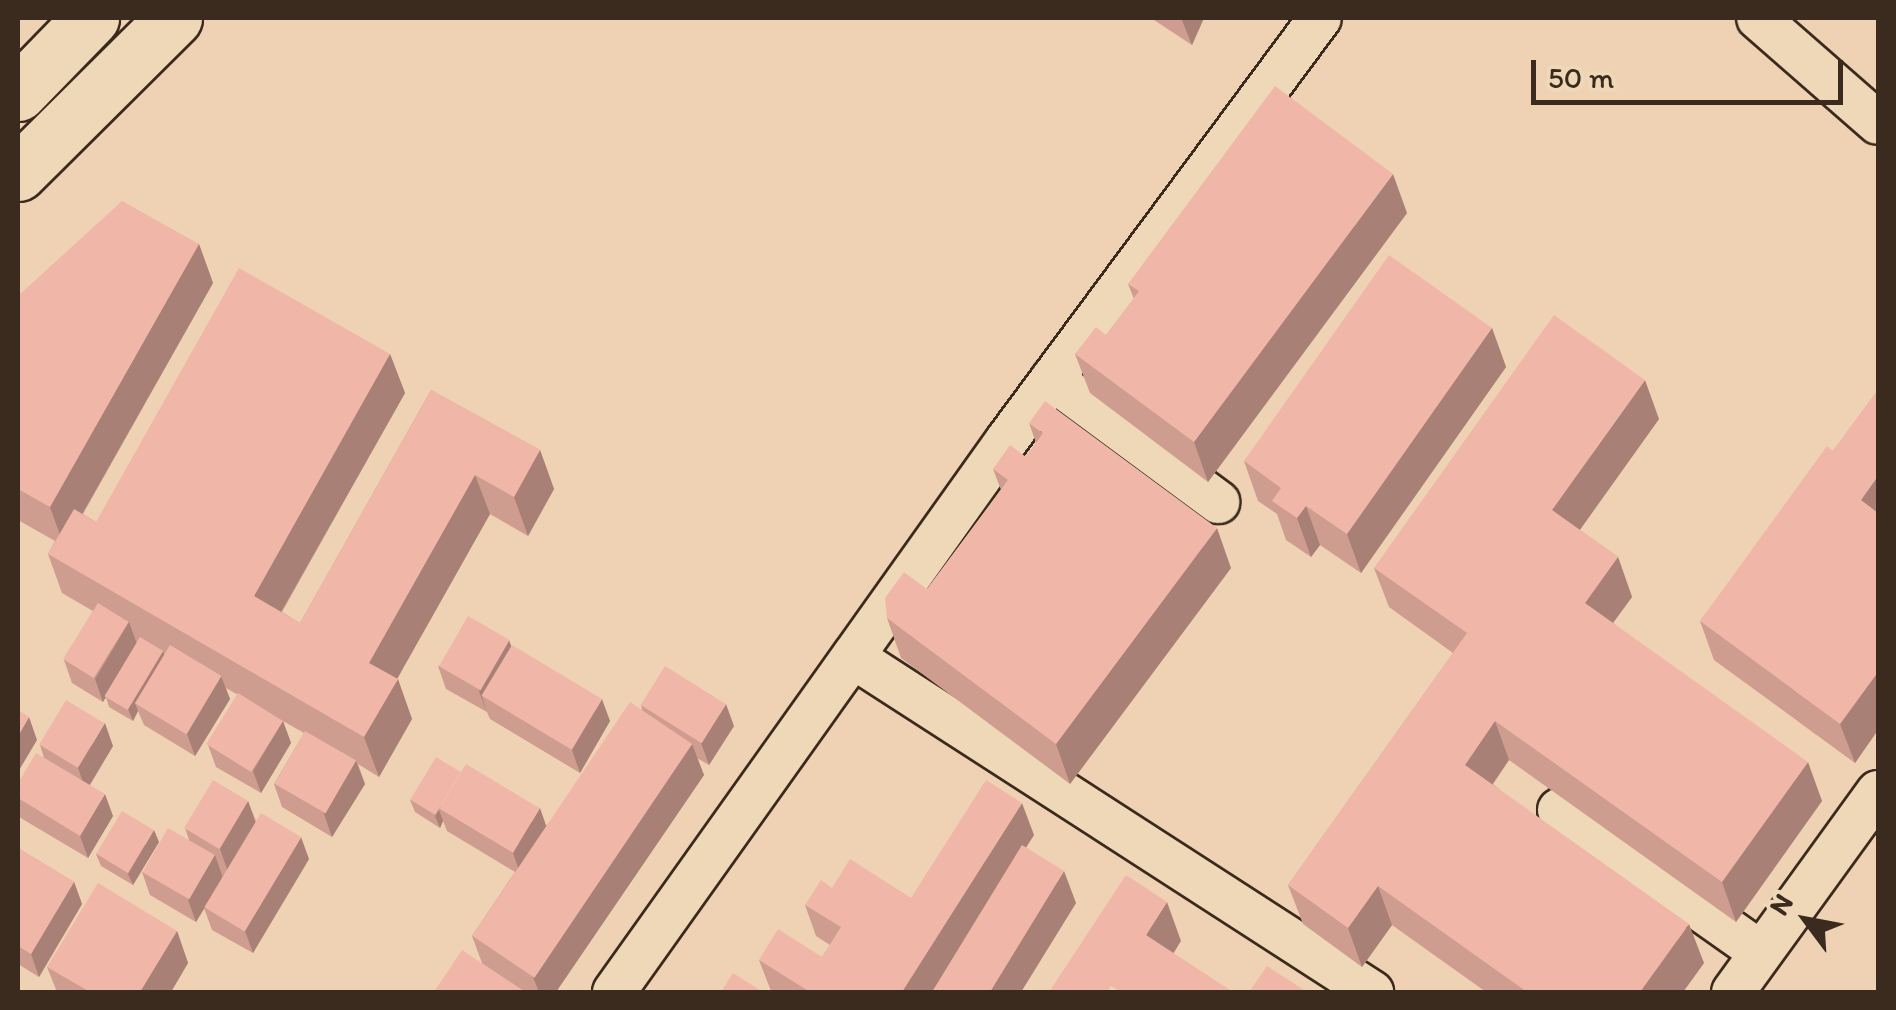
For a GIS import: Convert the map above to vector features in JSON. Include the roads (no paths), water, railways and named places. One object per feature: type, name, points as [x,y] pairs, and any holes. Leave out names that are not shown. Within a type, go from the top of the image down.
[{"type":"main road","points":[[18,93],[91,18]]},
{"type":"main road","points":[[18,173],[174,18]]},
{"type":"street","points":[[614,992],[1052,379],[1320,18]]},
{"type":"street","points":[[1758,18],[1878,123]]},
{"type":"street","points":[[1052,379],[1218,502]]},
{"type":"street","points":[[853,657],[1372,992]]},
{"type":"street","points":[[1733,992],[1878,792]]},
{"type":"street","points":[[1559,810],[1760,952]]}]
